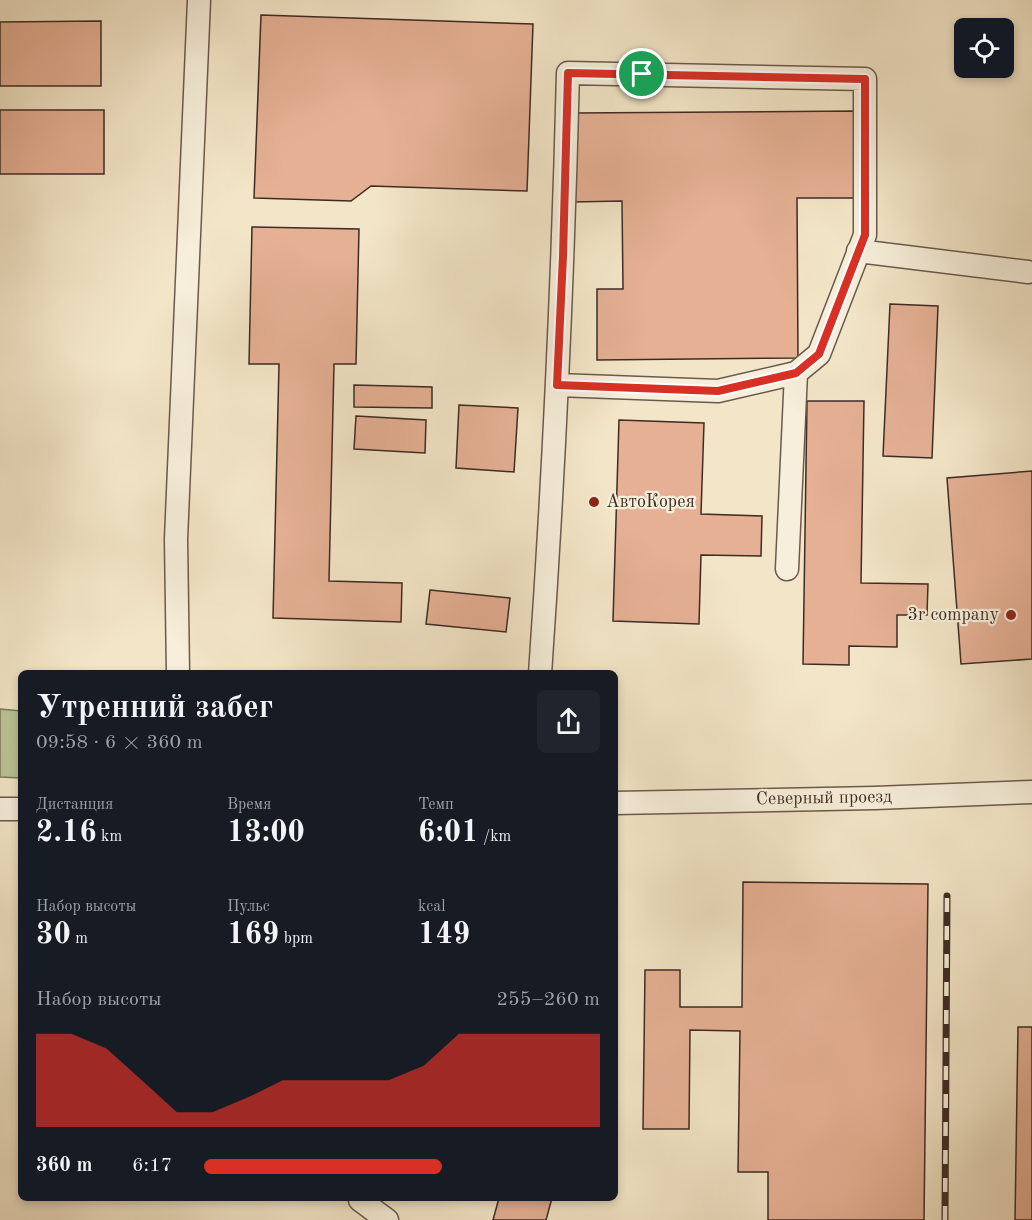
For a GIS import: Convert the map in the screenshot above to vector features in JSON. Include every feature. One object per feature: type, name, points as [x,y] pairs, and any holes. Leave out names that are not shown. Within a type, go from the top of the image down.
[{"type":"street","points":[[178,670],[176,539],[199,0]]},
{"type":"street","points":[[540,670],[557,385],[568,73],[865,79],[865,235],[819,354],[796,373],[718,391],[557,385]]},
{"type":"street","points":[[858,252],[1028,272]]},
{"type":"street","points":[[787,569],[796,373]]},
{"type":"street","name":"Северный проезд","points":[[618,803],[875,798],[1032,792]]},
{"type":"street","points":[[0,809],[18,809]]},
{"type":"street","points":[[360,1206],[387,1220]]},
{"type":"green space","points":[[0,709],[18,711],[18,778],[0,777]]},
{"type":"building","points":[[261,15],[533,24],[527,191],[371,186],[351,201],[254,198]]},
{"type":"building","points":[[101,21],[101,86],[0,86],[0,22]]},
{"type":"building","points":[[0,110],[104,110],[104,174],[0,174]]},
{"type":"building","points":[[857,111],[858,198],[797,198],[798,358],[597,360],[597,289],[623,289],[622,201],[572,202],[572,113]]},
{"type":"building","points":[[252,227],[359,229],[356,364],[334,364],[329,581],[402,583],[401,622],[273,618],[279,364],[249,364]]},
{"type":"building","points":[[890,304],[938,306],[932,458],[883,456]]},
{"type":"building","points":[[354,385],[432,387],[432,408],[354,407]]},
{"type":"building","points":[[807,401],[864,401],[861,583],[928,584],[927,615],[897,615],[897,647],[849,646],[849,665],[803,664]]},
{"type":"building","points":[[459,405],[518,408],[514,472],[456,468]]},
{"type":"building","points":[[356,416],[426,420],[425,453],[354,449]]},
{"type":"building","points":[[619,420],[704,423],[701,514],[762,516],[761,556],[701,555],[699,624],[613,621]]},
{"type":"building","points":[[1032,471],[1032,659],[961,664],[947,478]]},
{"type":"building","points":[[430,590],[510,598],[506,632],[426,624]]},
{"type":"building","points":[[743,882],[928,884],[924,1220],[768,1220],[768,1172],[738,1172],[740,1031],[690,1030],[689,1129],[643,1129],[645,970],[680,970],[680,1007],[742,1007]]},
{"type":"building","points":[[1018,1027],[1032,1027],[1032,1220],[1015,1220]]},
{"type":"building","points":[[498,1201],[551,1201],[546,1220],[493,1220]]},
{"type":"railway","points":[[945,1220],[947,896]]},
{"type":"place","name":"АвтоКорея","points":[[594,502]]},
{"type":"place","name":"3r company","points":[[1011,615]]},
{"type":"route","points":[[568,73],[642,74],[865,79],[865,235],[819,354],[796,373],[718,391],[557,385],[568,73]]}]
